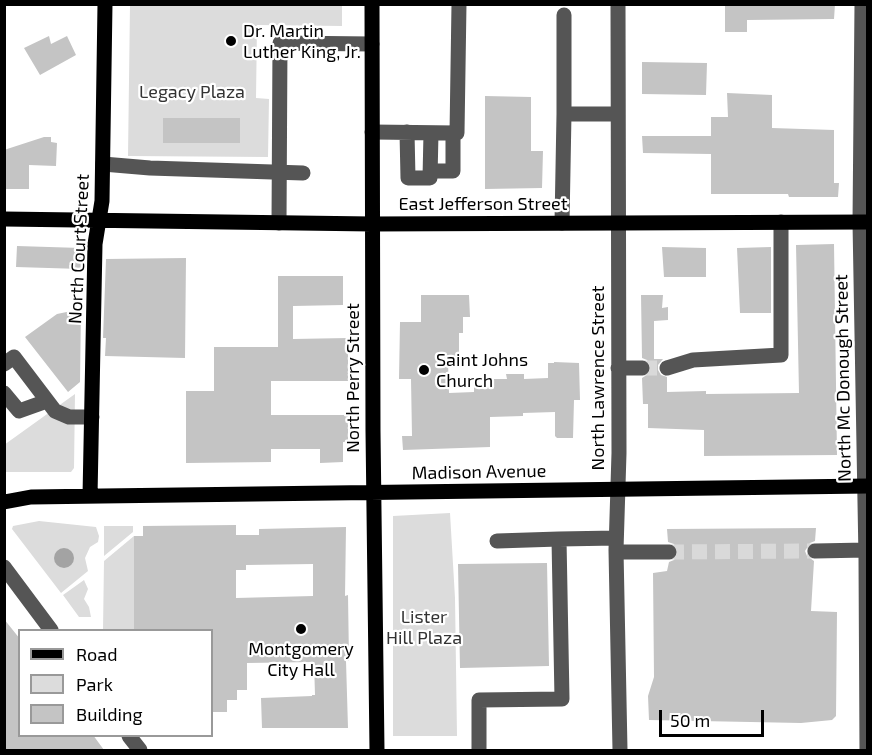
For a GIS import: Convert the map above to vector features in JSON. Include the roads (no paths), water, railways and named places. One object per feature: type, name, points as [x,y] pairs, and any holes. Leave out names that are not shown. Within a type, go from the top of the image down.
[{"type":"main road","name":"North Court Street","points":[[90,496],[95,244],[102,201],[105,4]]},
{"type":"main road","name":"North Perry Street","points":[[372,4],[377,750]]},
{"type":"main road","name":"East Jefferson Street","points":[[4,219],[372,224],[864,222]]},
{"type":"main road","name":"Madison Avenue","points":[[4,502],[31,497],[866,486]]},
{"type":"street","points":[[430,171],[453,171],[459,4]]},
{"type":"street","name":"North Lawrence Street","points":[[618,4],[616,545],[620,750]]},
{"type":"street","name":"North Mc Donough Street","points":[[862,4],[867,750]]},
{"type":"street","points":[[562,223],[564,15]]},
{"type":"street","points":[[279,223],[280,43],[372,44]]},
{"type":"street","points":[[564,114],[617,114]]},
{"type":"street","points":[[372,132],[455,133]]},
{"type":"street","points":[[408,132],[408,178],[430,178],[431,133]]},
{"type":"street","points":[[103,164],[150,168],[303,173]]},
{"type":"street","points":[[667,368],[693,360],[781,355],[781,222]]},
{"type":"street","points":[[4,364],[14,357],[55,411],[69,417],[92,417]]},
{"type":"street","points":[[618,368],[642,368]]},
{"type":"street","points":[[4,393],[19,411],[47,401]]},
{"type":"street","points":[[479,750],[479,700],[562,699],[559,539]]},
{"type":"street","points":[[497,541],[559,539],[669,552]]},
{"type":"street","points":[[815,551],[866,555]]},
{"type":"street","points":[[4,567],[50,629]]},
{"type":"street","points":[[130,737],[140,750]]},
{"type":"tunnel","points":[[642,368],[667,368]]},
{"type":"tunnel","points":[[669,552],[815,551]]},
{"type":"place","name":"Dr. Martin Luther King, Jr.","points":[[231,41]]},
{"type":"place","name":"Saint Johns Church","points":[[424,370]]},
{"type":"place","name":"Montgomery City Hall","points":[[301,629]]},
{"type":"park label","name":"Legacy Plaza","points":[[192,92]]},
{"type":"park label","name":"Lister Hill Plaza","points":[[424,627]]}]
